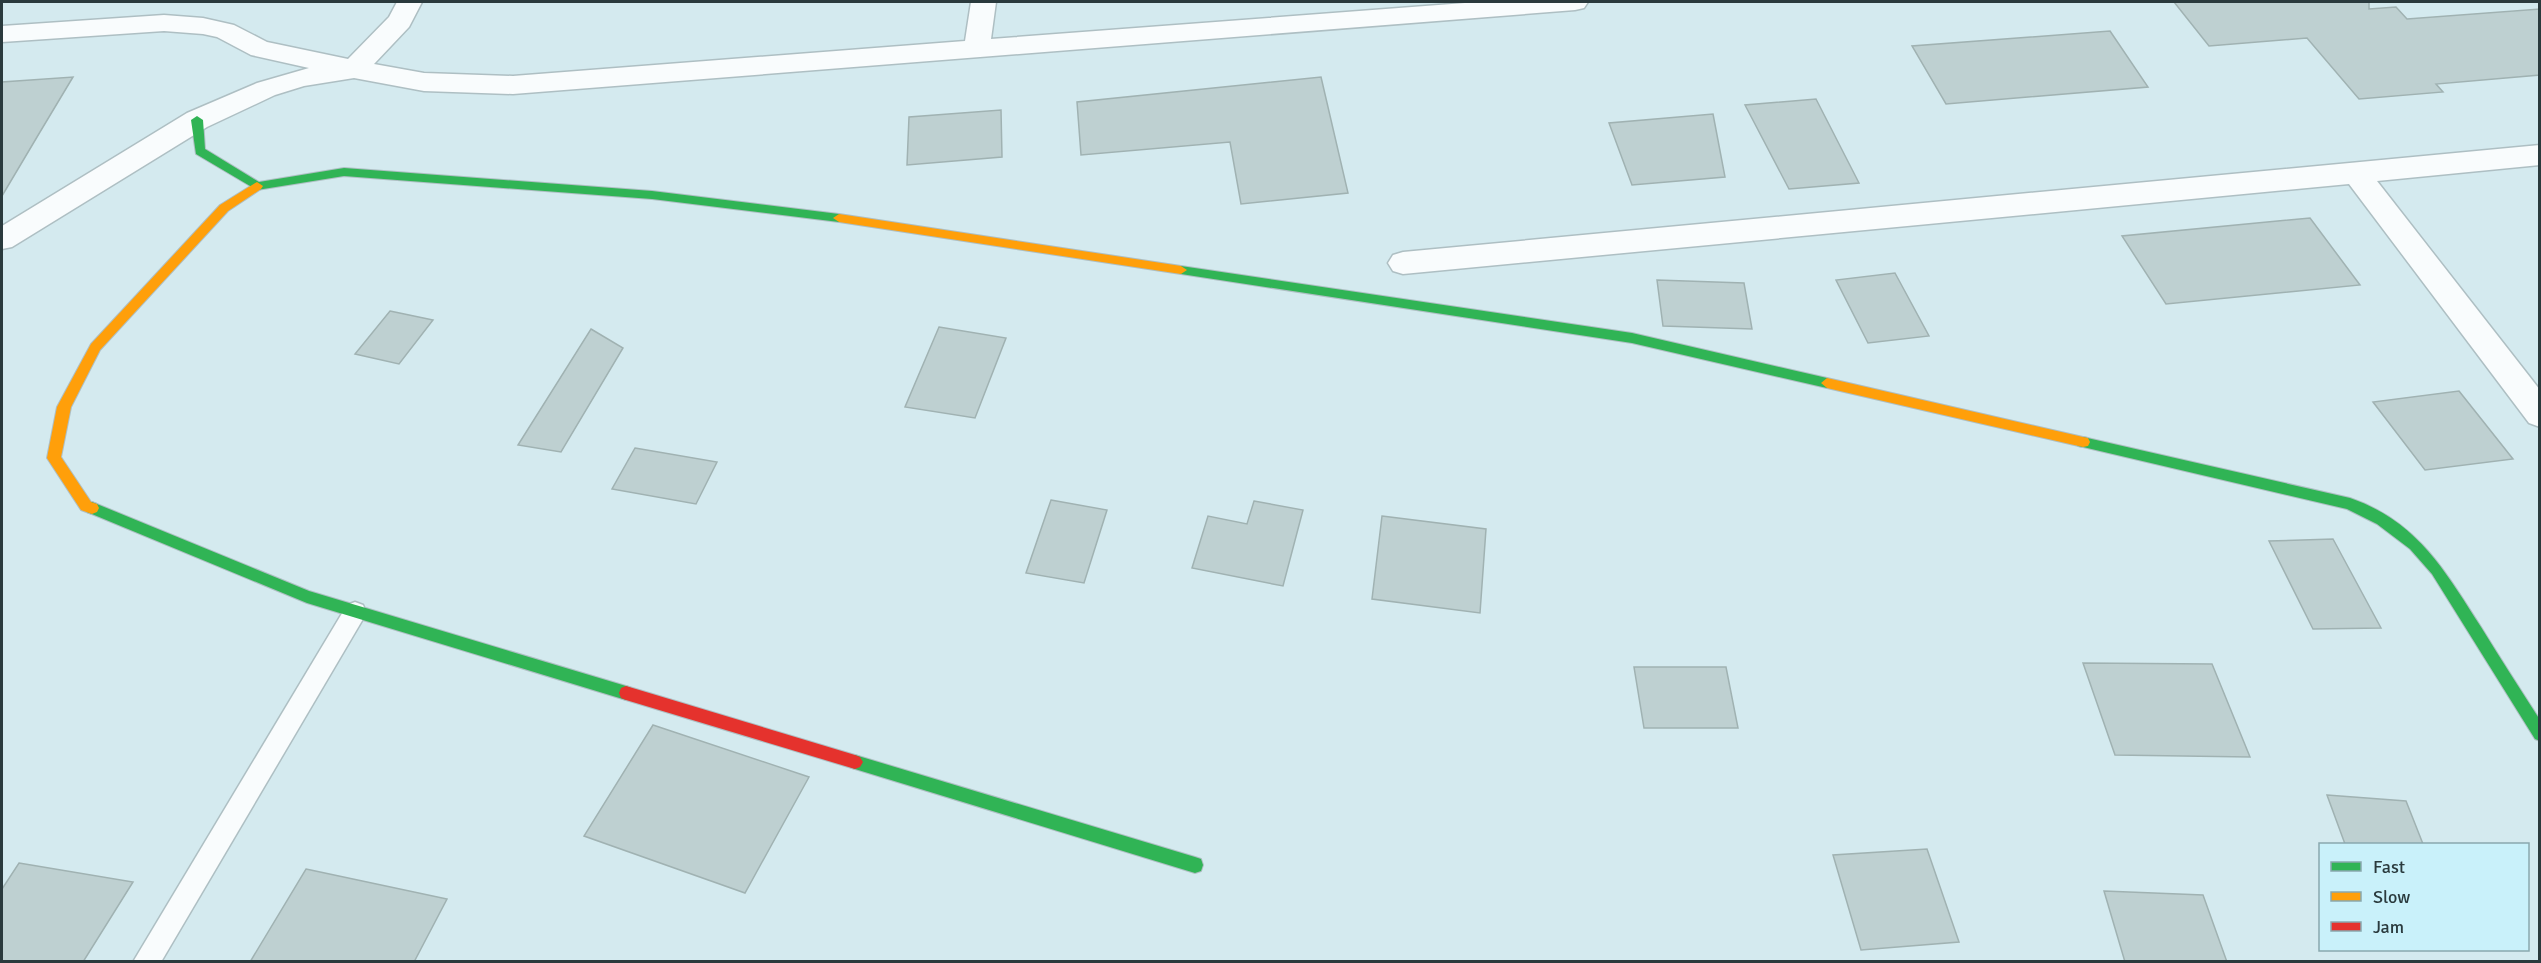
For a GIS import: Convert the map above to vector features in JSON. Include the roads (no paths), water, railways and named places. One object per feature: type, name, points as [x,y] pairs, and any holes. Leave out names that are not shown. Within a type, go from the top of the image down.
[{"type":"street","points":[[2,239],[197,120],[266,89],[302,78],[354,69],[400,21],[409,2]]},
{"type":"street","points":[[977,49],[983,2]]},
{"type":"street","points":[[2,34],[164,23],[203,26],[225,31],[260,50],[354,69],[424,82],[513,85],[1575,2]]},
{"type":"street","points":[[197,120],[200,151],[257,186]]},
{"type":"street","points":[[1402,263],[2540,155]]},
{"type":"street","points":[[1195,865],[307,597],[86,506],[54,458],[64,407],[95,347],[224,208],[257,186],[344,172],[652,195],[834,217],[1632,338],[2350,504],[2382,520],[2415,545],[2437,570],[2540,734]]},
{"type":"street","points":[[2356,173],[2540,414]]},
{"type":"lane","points":[[146,962],[354,612]]}]
